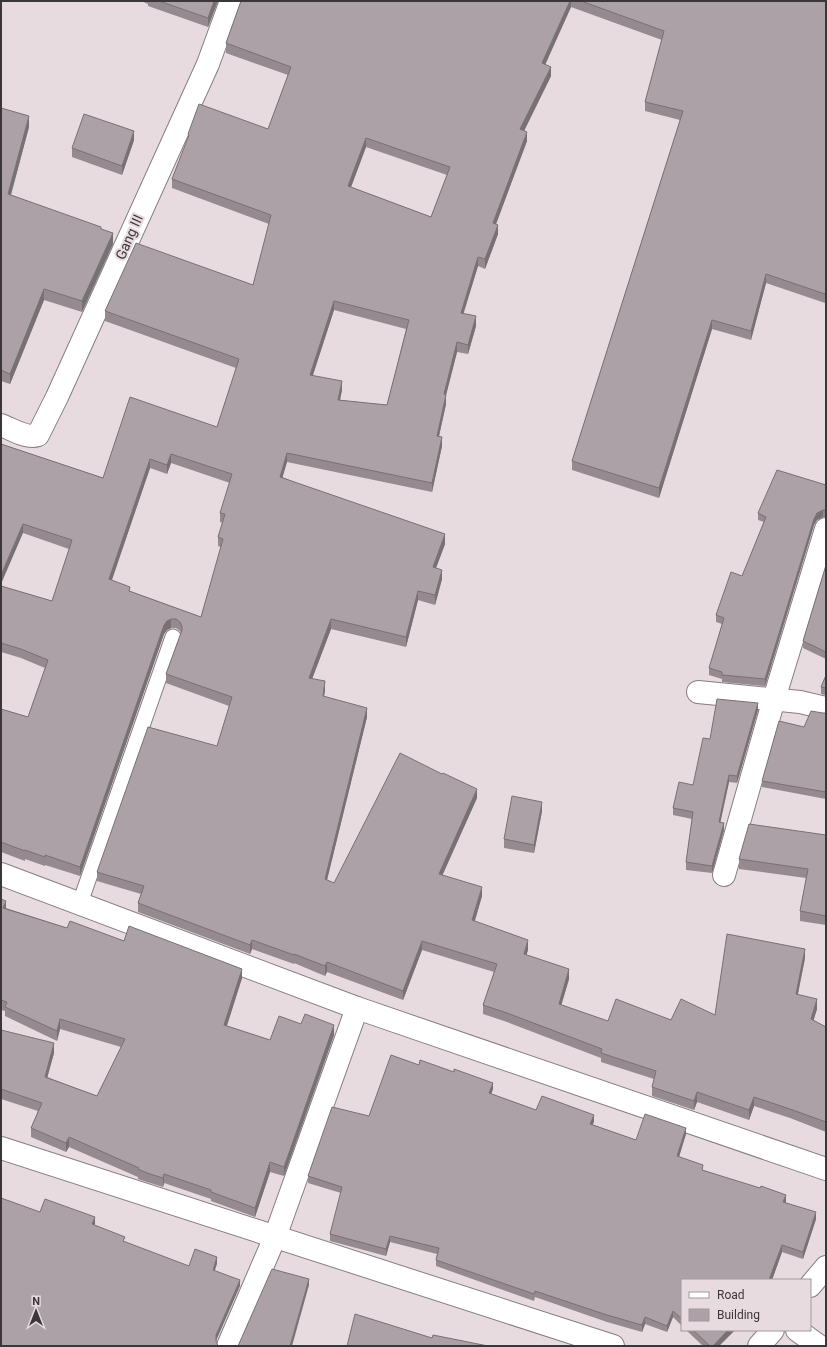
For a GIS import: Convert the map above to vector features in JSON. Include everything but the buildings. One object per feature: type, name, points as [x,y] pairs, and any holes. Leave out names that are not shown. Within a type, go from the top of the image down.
[{"type":"street","name":"Gang III","points":[[1,425],[27,435],[38,435],[60,390],[208,64],[231,1]]},
{"type":"street","points":[[724,875],[774,699],[826,529]]},
{"type":"street","points":[[698,692],[800,702],[826,708]]},
{"type":"street","points":[[1,874],[357,1008],[826,1169]]},
{"type":"street","points":[[228,1346],[275,1237],[357,1008]]},
{"type":"street","points":[[1,1148],[612,1346]]},
{"type":"street","points":[[811,1285],[826,1267]]},
{"type":"street","points":[[759,1346],[772,1331]]},
{"type":"street","points":[[799,1331],[819,1346]]},
{"type":"lane","points":[[80,903],[172,637]]}]
